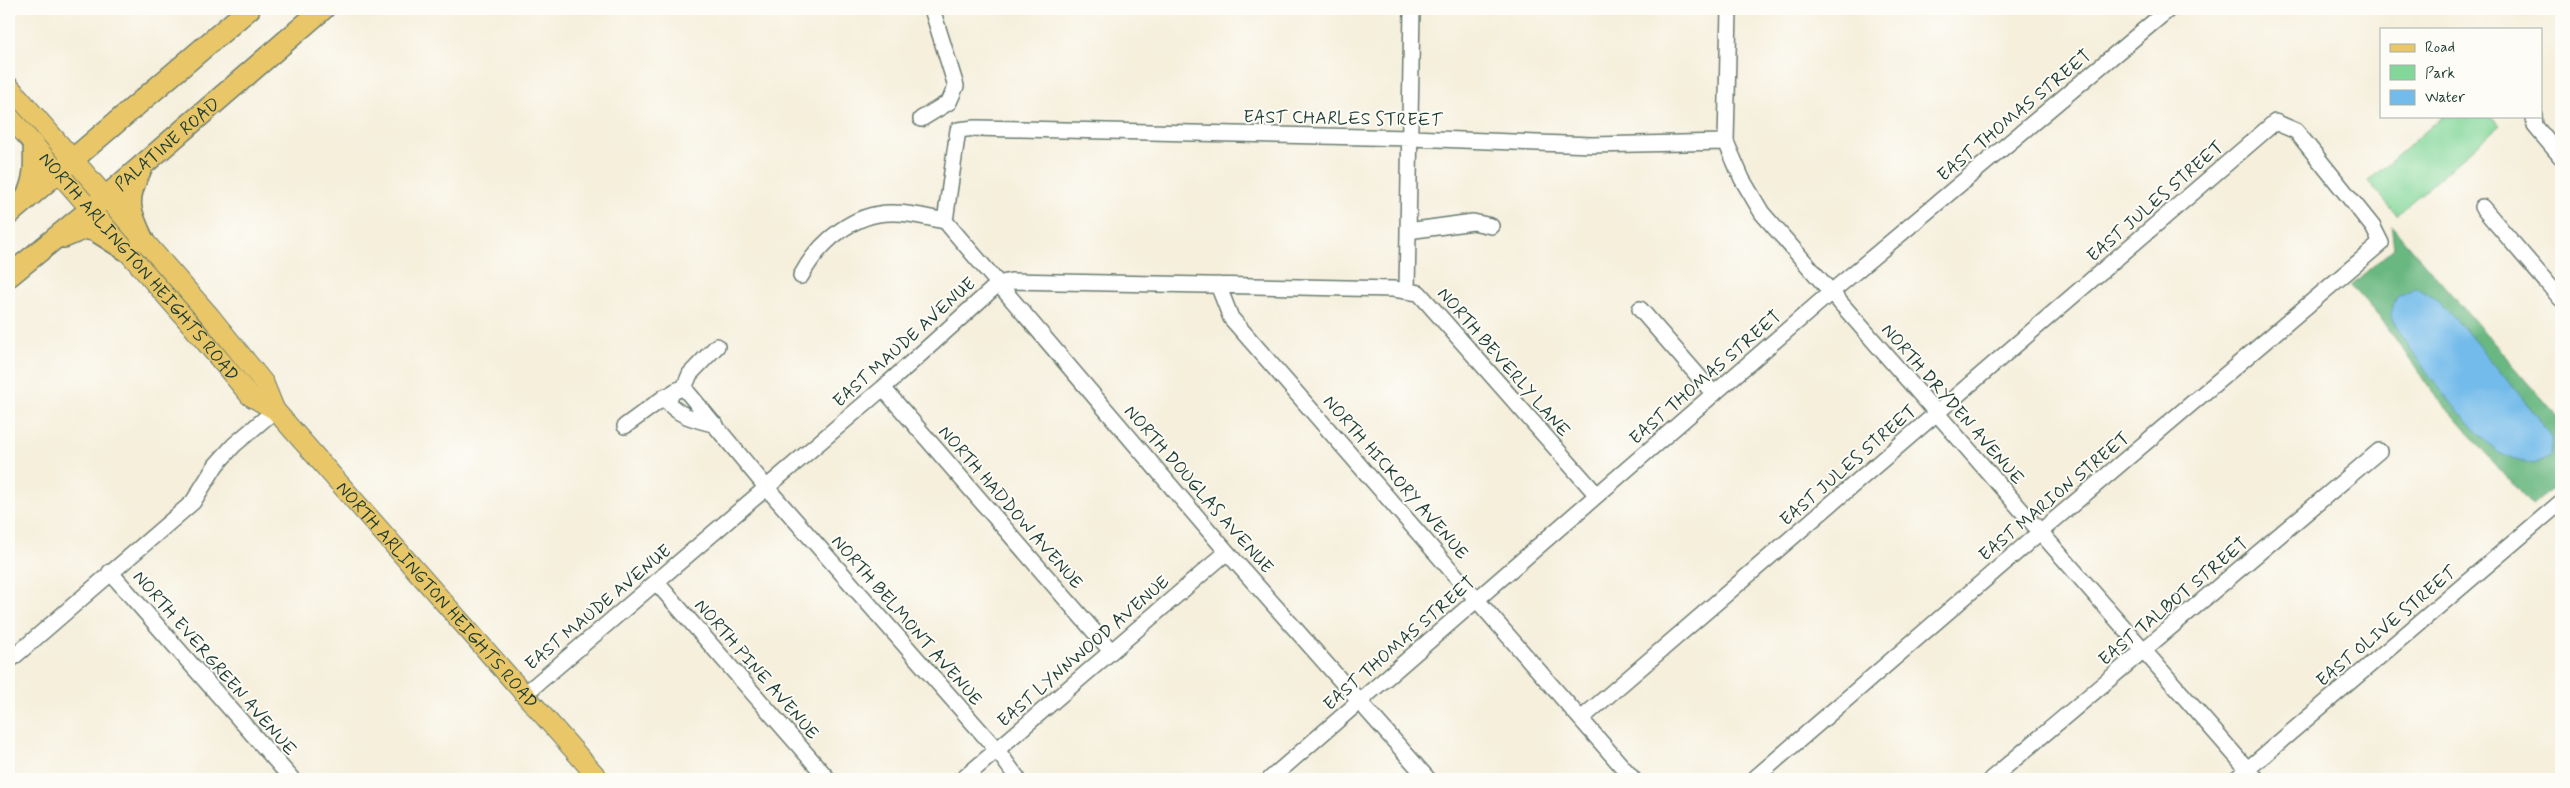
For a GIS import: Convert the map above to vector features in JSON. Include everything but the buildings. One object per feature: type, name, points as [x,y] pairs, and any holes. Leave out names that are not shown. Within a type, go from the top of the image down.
[{"type":"highway","points":[[9,214],[249,9]]},
{"type":"highway","name":"PALATINE ROAD","points":[[9,276],[99,203],[323,9]]},
{"type":"highway","points":[[26,199],[32,186],[36,169],[34,146]]},
{"type":"highway","points":[[50,242],[85,228],[135,245],[129,209],[131,187],[142,165]]},
{"type":"main road","name":"NORTH ARLINGTON HEIGHTS ROAD","points":[[9,86],[66,164],[135,245],[210,316],[264,383],[275,410],[599,779]]},
{"type":"main road","name":"NORTH ARLINGTON HEIGHTS ROAD","points":[[9,116],[34,146],[66,164]]},
{"type":"street","points":[[921,119],[949,102],[956,86],[932,9]]},
{"type":"street","points":[[1407,290],[1412,9]]},
{"type":"street","name":"NORTH DRYDEN AVENUE","points":[[1729,9],[1726,142],[1746,187],[1762,213],[2143,650],[2247,776]]},
{"type":"street","name":"EAST THOMAS STREET","points":[[1270,779],[1830,293],[2168,9]]},
{"type":"street","points":[[2534,118],[2535,126],[2561,157]]},
{"type":"street","name":"EAST JULES STREET","points":[[1582,719],[2275,122],[2296,131],[2373,227],[2381,243]]},
{"type":"street","name":"EAST CHARLES STREET","points":[[945,221],[958,130],[975,128],[1411,138],[1592,145],[1726,142]]},
{"type":"street","points":[[2482,207],[2561,299]]},
{"type":"street","points":[[801,276],[816,252],[832,237],[853,222],[873,214],[896,213],[945,221]]},
{"type":"street","name":"NORTH DOUGLAS AVENUE","points":[[945,221],[1227,552],[1428,779]]},
{"type":"street","points":[[1408,231],[1473,222],[1491,226]]},
{"type":"street","name":"EAST MARION STREET","points":[[1754,779],[2040,532],[2381,243]]},
{"type":"street","name":"EAST MAUDE AVENUE","points":[[525,694],[883,388],[998,284],[1013,282],[1218,285],[1407,290]]},
{"type":"street","name":"NORTH HICKORY AVENUE","points":[[1218,285],[1231,318],[1633,779]]},
{"type":"street","name":"NORTH BEVERLY LANE","points":[[1407,290],[1419,293],[1597,495]]},
{"type":"street","points":[[1640,309],[1714,394]]},
{"type":"street","points":[[716,425],[685,416],[668,402],[675,390],[684,388],[690,374],[717,346]]},
{"type":"street","name":"NORTH BELMONT AVENUE","points":[[684,388],[766,487],[996,750],[1018,779]]},
{"type":"street","name":"NORTH HADDOW AVENUE","points":[[883,388],[1111,651]]},
{"type":"street","points":[[625,426],[666,396],[670,398]]},
{"type":"street","points":[[9,661],[193,502],[216,465],[275,410]]},
{"type":"street","name":"EAST TALBOT STREET","points":[[1991,779],[2379,451]]},
{"type":"street","name":"EAST OLIVE STREET","points":[[2247,776],[2561,502]]},
{"type":"street","name":"EAST LYNNWOOD AVENUE","points":[[963,779],[1227,552]]},
{"type":"street","name":"NORTH EVERGREEN AVENUE","points":[[110,572],[292,779]]},
{"type":"street","name":"NORTH PINE AVENUE","points":[[657,582],[828,779]]},
{"type":"green space","points":[[2441,118],[2494,118],[2500,125],[2397,215],[2368,181]]},
{"type":"green space","points":[[2391,225],[2561,420],[2561,481],[2532,506],[2432,392],[2386,325],[2351,285],[2394,248]]},
{"type":"water","points":[[2416,287],[2434,298],[2462,326],[2538,417],[2551,438],[2552,455],[2535,464],[2505,456],[2478,433],[2442,391],[2409,346],[2392,315],[2397,297]]}]
